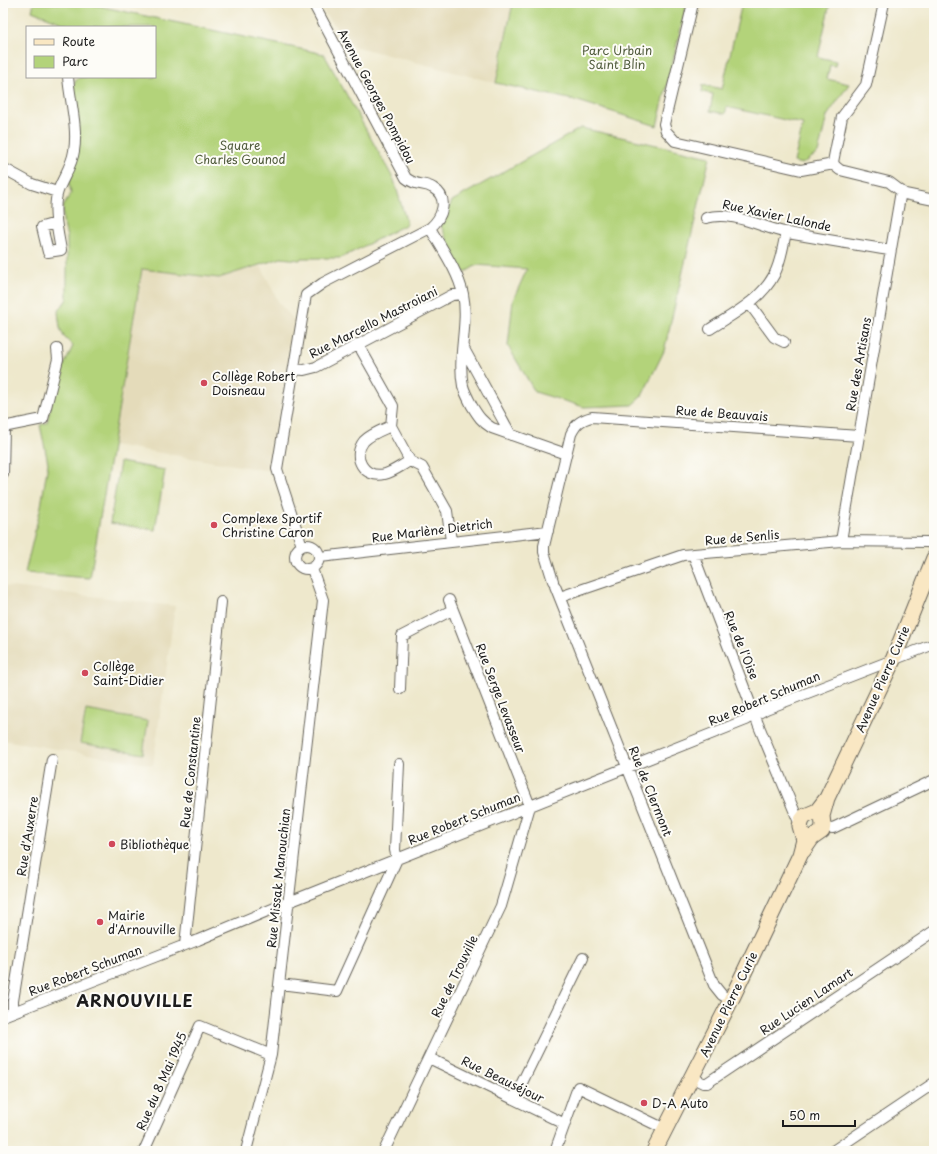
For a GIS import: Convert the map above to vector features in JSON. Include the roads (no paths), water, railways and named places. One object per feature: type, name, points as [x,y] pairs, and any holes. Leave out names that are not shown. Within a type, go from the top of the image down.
[{"type":"main road","name":"Avenue Pierre Curie","points":[[654,1151],[730,1000],[800,855],[810,823],[827,798],[893,660],[934,558]]},
{"type":"street","name":"Avenue Georges Pompidou","points":[[294,369],[306,295],[323,284],[430,228],[438,222],[442,214],[443,203],[440,195],[434,188],[413,183],[406,178],[313,3]]},
{"type":"street","points":[[693,3],[664,124],[666,131],[675,141],[801,170],[834,164]]},
{"type":"street","points":[[884,3],[866,84],[842,117],[832,159],[834,164],[840,170],[889,182],[908,195],[934,200]]},
{"type":"street","points":[[56,223],[58,192],[70,167],[74,152],[75,137],[68,78]]},
{"type":"street","points":[[3,168],[32,184],[58,192]]},
{"type":"street","name":"Rue des Artisans","points":[[841,542],[901,191]]},
{"type":"street","name":"Rue Xavier Lalonde","points":[[706,218],[717,215],[740,219],[786,232],[890,250]]},
{"type":"street","points":[[430,228],[458,278],[463,294],[465,312],[462,372],[464,388],[477,414],[483,423],[511,435],[566,454]]},
{"type":"street","points":[[710,329],[749,303],[768,284],[775,274],[786,232]]},
{"type":"street","name":"Rue Marcello Mastroiani","points":[[294,369],[304,370],[316,367],[452,295],[463,294]]},
{"type":"street","points":[[749,303],[774,337],[784,342]]},
{"type":"street","points":[[358,344],[392,406],[391,426],[410,461],[422,467],[447,511],[451,541]]},
{"type":"street","points":[[463,347],[511,435]]},
{"type":"street","points":[[3,474],[4,427],[43,419],[58,359],[57,349]]},
{"type":"street","points":[[294,369],[277,469],[302,546]]},
{"type":"street","name":"Rue de Beauvais","points":[[583,419],[592,417],[859,436]]},
{"type":"street","name":"Rue de Clermont","points":[[583,419],[576,424],[573,429],[544,552],[554,584],[714,985],[722,995],[730,1000]]},
{"type":"street","points":[[391,426],[375,434],[363,443],[358,457],[360,464],[369,472],[383,474],[410,461]]},
{"type":"street","name":"Rue Marlène Dietrich","points":[[320,556],[548,531]]},
{"type":"street","name":"Rue de Senlis","points":[[560,597],[669,560],[693,554],[841,542],[927,542],[934,544]]},
{"type":"street","points":[[302,546],[314,546],[320,556],[318,564],[312,569],[300,567],[295,560],[296,552],[302,546]]},
{"type":"street","name":"Rue de l'Oise","points":[[693,554],[755,715],[810,823]]},
{"type":"street","name":"Rue Missak Manouchian","points":[[246,1151],[271,1055],[280,984],[322,605],[322,600],[312,569]]},
{"type":"street","name":"Rue de Constantine","points":[[185,945],[221,602]]},
{"type":"street","name":"Rue Serge Levasseur","points":[[400,689],[402,636],[451,605],[530,806]]},
{"type":"street","name":"Rue Robert Schuman","points":[[3,1016],[274,910],[289,902],[628,768],[766,709],[934,644]]},
{"type":"street","name":"Rue d'Auxerre","points":[[13,1012],[14,993],[52,759]]},
{"type":"street","points":[[280,984],[337,991],[397,859],[395,850],[399,764]]},
{"type":"street","points":[[810,823],[833,828],[934,780]]},
{"type":"street","name":"Rue de Trouville","points":[[384,1151],[501,906],[530,806]]},
{"type":"street","name":"Rue Lucien Lamart","points":[[691,1077],[702,1082],[707,1082],[934,931]]},
{"type":"street","points":[[514,1099],[583,958]]},
{"type":"street","name":"Rue du 8 Mai 1945","points":[[144,1151],[200,1026],[271,1055]]},
{"type":"street","name":"Rue Beauséjour","points":[[429,1058],[565,1124]]},
{"type":"street","points":[[833,1151],[934,1083]]},
{"type":"street","points":[[555,1151],[578,1087],[665,1129]]},
{"type":"place","name":"Collège Robert Doisneau","points":[[204,383]]},
{"type":"place","name":"Complexe Sportif Christine Caron","points":[[214,525]]},
{"type":"place","name":"Collège Saint-Didier","points":[[85,673]]},
{"type":"place","name":"Bibliothèque","points":[[112,844]]},
{"type":"place","name":"Mairie d'Arnouville","points":[[100,922]]},
{"type":"place","name":"D-A Auto","points":[[644,1103]]},
{"type":"district","name":"ARNOUVILLE","points":[[135,1000]]},
{"type":"park label","name":"Parc Urbain Saint Blin","points":[[617,57]]},
{"type":"park label","name":"Square Charles Gounod","points":[[240,152]]}]
